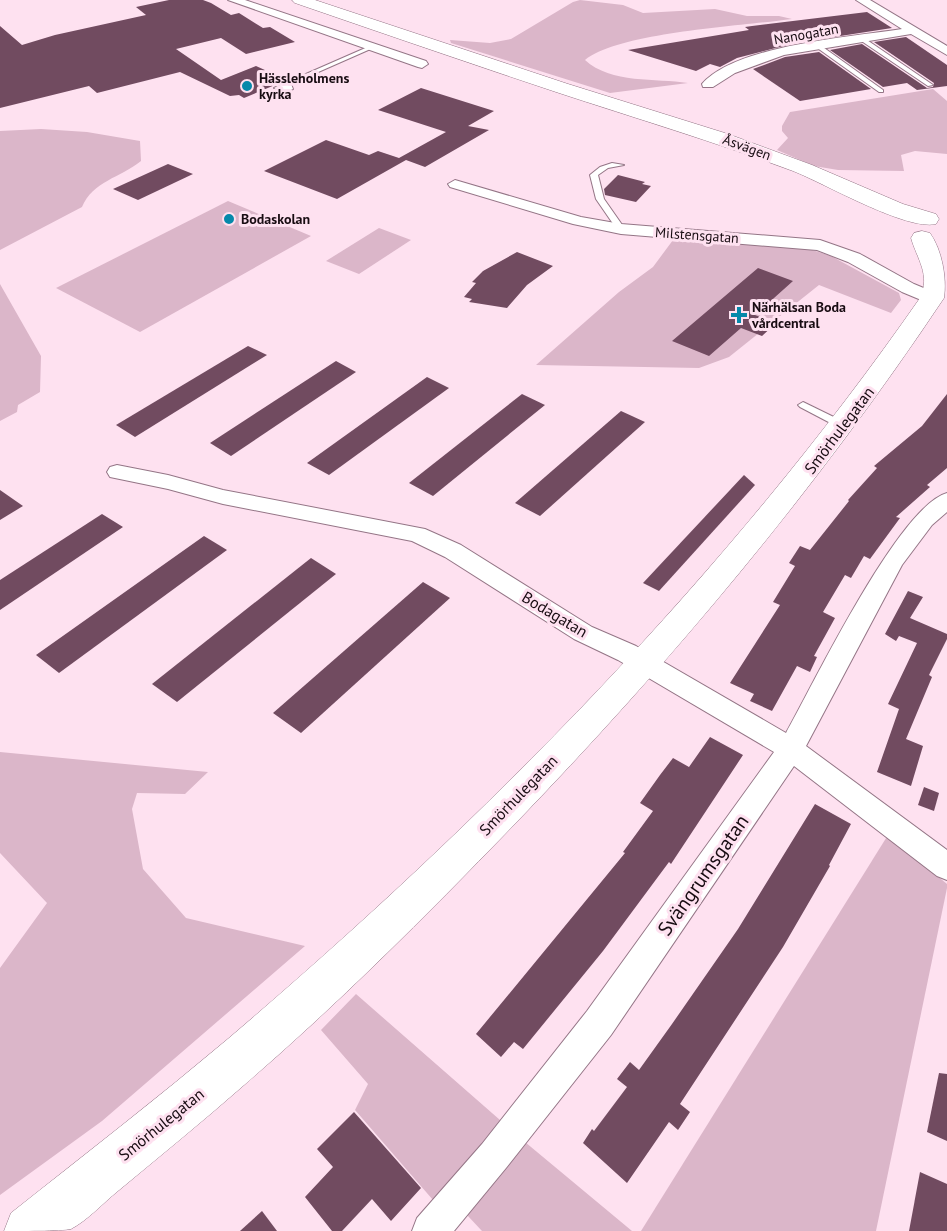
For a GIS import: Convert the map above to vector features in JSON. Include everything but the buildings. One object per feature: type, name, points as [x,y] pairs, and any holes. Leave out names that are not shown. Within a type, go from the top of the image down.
[{"type":"street","points":[[234,0],[422,64]]},
{"type":"street","name":"Åsvägen","points":[[300,0],[562,88],[741,154],[881,212],[936,247]]},
{"type":"street","points":[[862,0],[947,51]]},
{"type":"street","points":[[330,33],[363,21]]},
{"type":"street","name":"Nanogatan","points":[[708,84],[731,69],[769,55],[915,30]]},
{"type":"street","name":"Milstensgatan","points":[[455,184],[579,221],[621,229],[820,245],[854,258],[908,288],[936,247]]},
{"type":"street","name":"Smörhulegatan","points":[[29,1231],[204,1089],[402,910],[643,665],[731,566],[844,426],[936,247]]},
{"type":"street","name":"Bodagatan","points":[[117,472],[168,482],[223,497],[417,534],[453,551],[583,633],[627,653],[643,665],[753,725],[791,749],[947,867]]},
{"type":"street","name":"Svängrumsgatan","points":[[430,1231],[494,1156],[600,1023],[791,749],[893,561],[924,520],[947,500]]},
{"type":"lane","points":[[862,39],[930,85]]},
{"type":"lane","points":[[818,46],[881,91]]},
{"type":"lane","points":[[287,84],[372,47]]},
{"type":"lane","points":[[620,165],[600,169],[594,175],[597,197],[621,229]]},
{"type":"lane","points":[[803,405],[844,426]]},
{"type":"shaded area","points":[[580,0],[623,5],[643,13],[715,9],[747,16],[779,16],[792,19],[683,32],[625,43],[602,50],[585,60],[596,68],[621,77],[688,83],[610,93],[451,43],[450,40],[490,43],[511,39]]},
{"type":"shaded area","points":[[933,89],[947,101],[947,154],[915,151],[901,155],[904,171],[838,170],[814,166],[777,150],[788,138],[782,131],[782,126],[790,112]]},
{"type":"shaded area","points":[[41,129],[87,132],[140,141],[141,161],[93,191],[82,207],[0,250],[0,131]]},
{"type":"shaded area","points":[[228,201],[311,236],[140,332],[56,288]]},
{"type":"shaded area","points":[[379,228],[411,240],[359,274],[326,261]]},
{"type":"shaded area","points":[[673,240],[803,247],[831,256],[899,293],[901,300],[891,313],[819,285],[729,357],[699,368],[536,365],[619,292],[653,267]]},
{"type":"shaded area","points":[[0,284],[41,356],[40,392],[18,405],[17,412],[0,421]]},
{"type":"shaded area","points":[[0,752],[208,772],[185,794],[137,793],[132,809],[143,869],[186,918],[305,946],[102,1121],[0,1195],[0,968],[47,903],[0,853]]},
{"type":"shaded area","points":[[888,835],[947,884],[947,888],[876,1231],[641,1231]]},
{"type":"shaded area","points":[[356,994],[525,1142],[632,1231],[482,1231],[467,1215],[446,1215],[355,1110],[368,1084],[321,1030]]},
{"type":"place","name":"Hässleholmens kyrka","points":[[247,86]]},
{"type":"place","name":"Bodaskolan","points":[[229,219]]},
{"type":"place","name":"Närhälsan Boda vårdcentral","points":[[739,315]]}]
